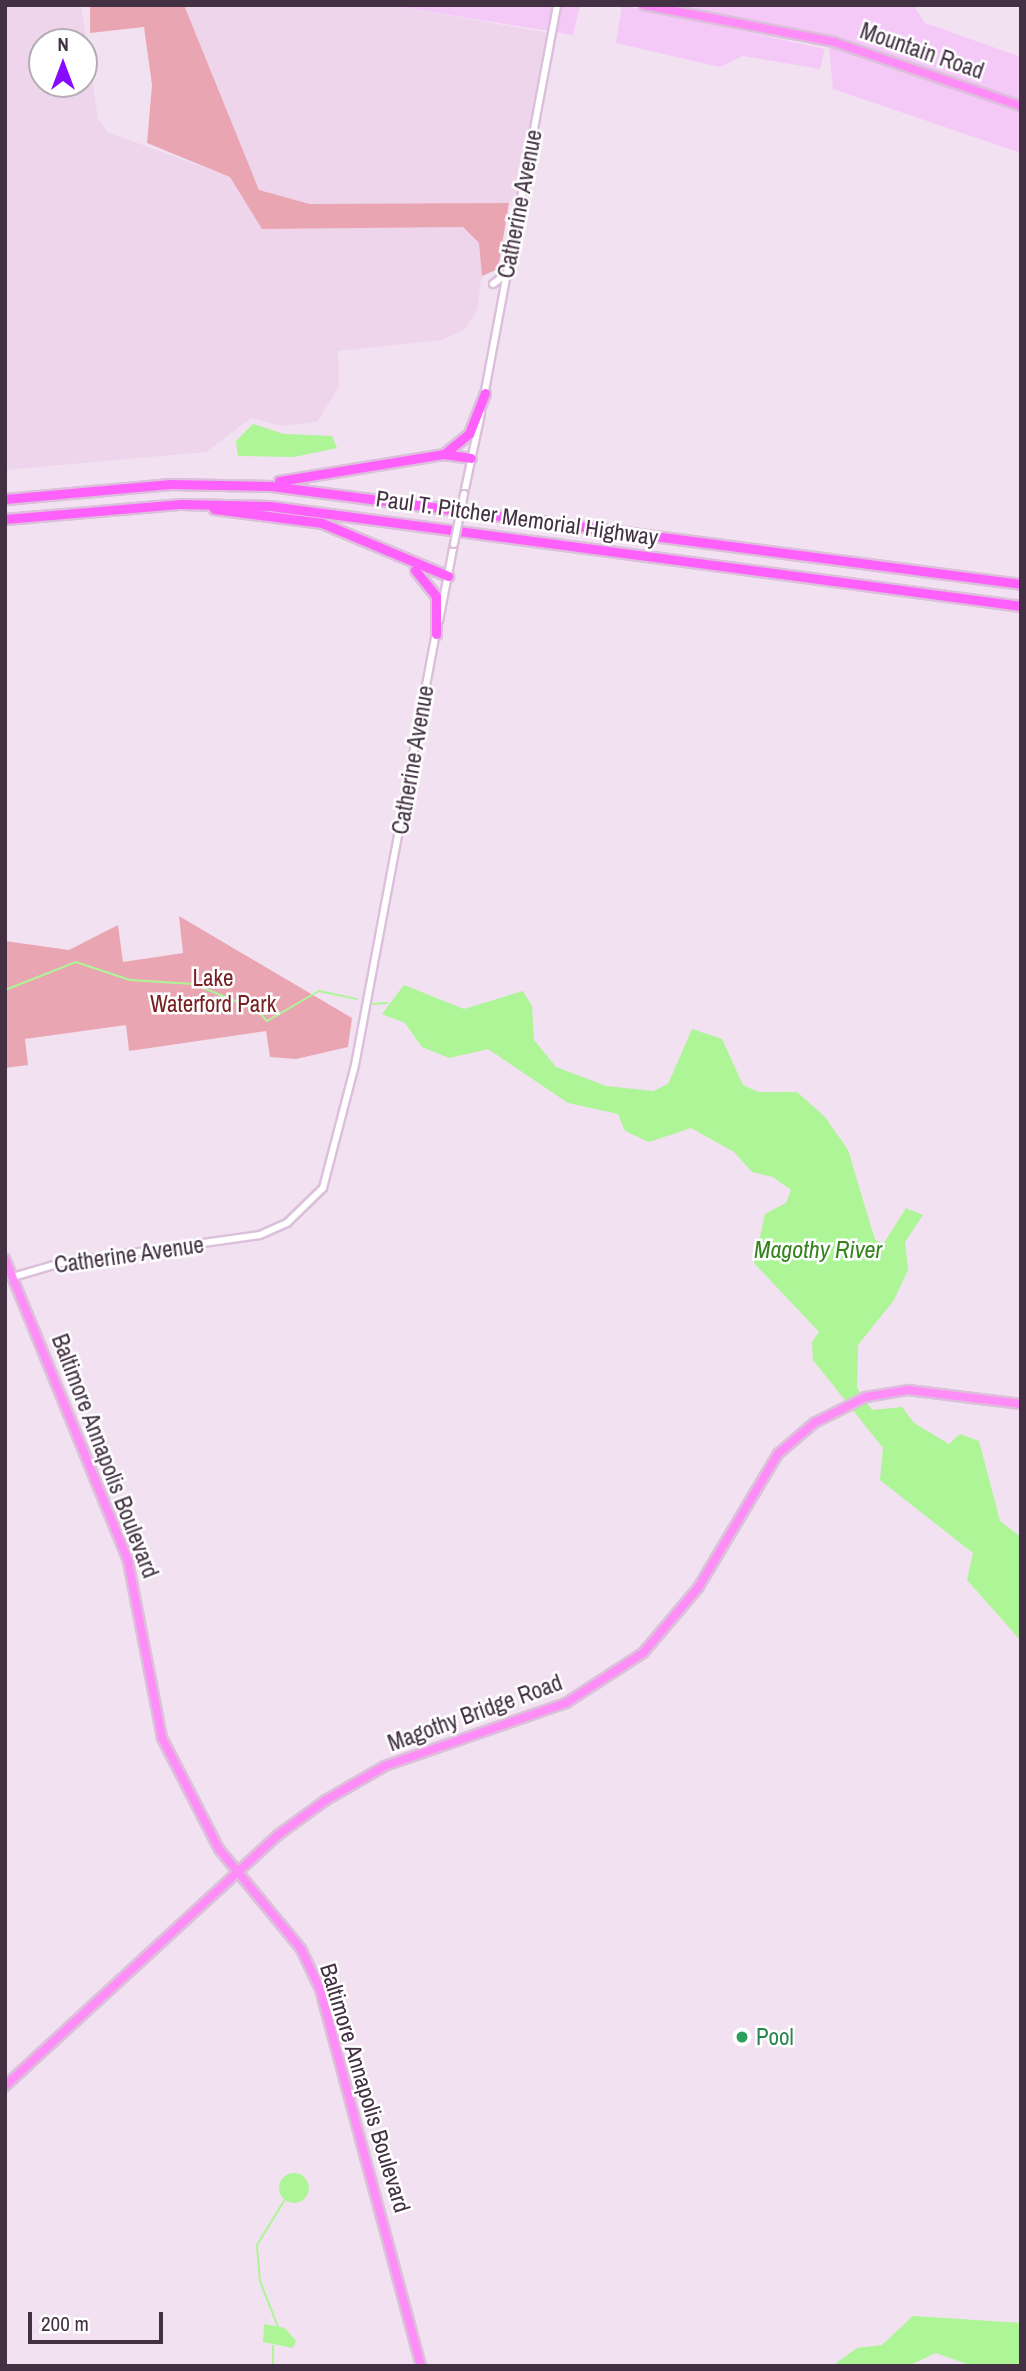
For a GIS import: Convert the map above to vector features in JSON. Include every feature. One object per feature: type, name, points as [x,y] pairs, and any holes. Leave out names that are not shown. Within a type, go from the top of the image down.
[{"type":"highway","points":[[443,454],[469,434],[485,393]]},
{"type":"highway","points":[[201,483],[304,481],[443,454],[471,458]]},
{"type":"highway","name":"Paul T. Pitcher Memorial Highway","points":[[5,499],[201,483],[324,491],[1021,584]]},
{"type":"highway","points":[[181,504],[305,519],[448,576]]},
{"type":"highway","name":"Paul T. Pitcher Memorial Highway","points":[[5,519],[181,504],[332,512],[1021,606]]},
{"type":"highway","points":[[400,559],[432,588],[436,634]]},
{"type":"main road","name":"Mountain Road","points":[[644,5],[834,42],[1021,106]]},
{"type":"main road","name":"Baltimore Annapolis Boulevard","points":[[5,1259],[9,1279],[131,1572],[158,1729],[207,1828],[238,1873],[301,1949],[320,1989],[421,2366]]},
{"type":"main road","name":"Magothy Bridge Road","points":[[5,2086],[278,1835],[369,1774],[566,1703],[643,1653],[698,1588],[779,1454],[802,1431],[844,1406],[866,1397],[923,1389],[1021,1404]]},
{"type":"street","name":"Catherine Avenue","points":[[9,1279],[73,1261],[260,1235],[288,1223],[323,1188],[355,1065],[557,5]]},
{"type":"street","points":[[493,284],[506,274]]},
{"type":"shaded area","points":[[5,5],[81,5],[84,28],[28,28],[28,98],[95,98],[98,119],[107,132],[231,177],[262,229],[463,227],[479,243],[483,269],[477,310],[465,329],[442,340],[338,351],[339,387],[317,422],[283,426],[251,418],[206,452],[5,470]]},
{"type":"shaded area","points":[[184,5],[387,5],[549,33],[518,192],[509,203],[411,207],[310,204],[259,190]]},
{"type":"shaded area","points":[[387,5],[580,5],[573,35]]},
{"type":"shaded area","points":[[622,5],[825,49],[820,69],[743,56],[720,67],[616,43]]},
{"type":"shaded area","points":[[679,5],[913,5],[925,23],[1021,57],[1021,153],[833,89],[829,47]]},
{"type":"green space","points":[[90,5],[184,5],[259,190],[310,204],[509,203],[498,269],[482,276],[479,243],[463,227],[262,229],[230,177],[147,143],[152,85],[144,27],[98,32],[98,28],[90,28]]},
{"type":"green space","name":"Lake Waterford Park","points":[[179,916],[352,1018],[348,1047],[296,1059],[270,1057],[266,1031],[129,1051],[126,1025],[25,1039],[28,1065],[5,1068],[5,941],[69,950],[118,925],[123,962],[183,953]]},
{"type":"water","points":[[253,424],[284,434],[332,436],[337,448],[294,457],[238,456],[236,441]]},
{"type":"water","name":"Magothy River","points":[[404,985],[464,1009],[523,991],[532,1006],[534,1040],[556,1067],[606,1086],[653,1091],[668,1084],[692,1029],[722,1039],[743,1085],[758,1092],[797,1092],[825,1117],[848,1150],[875,1240],[884,1243],[906,1208],[923,1215],[905,1242],[908,1270],[894,1300],[858,1345],[857,1388],[872,1410],[902,1407],[914,1423],[949,1444],[960,1434],[979,1441],[1000,1521],[1021,1537],[1021,1641],[967,1580],[973,1553],[880,1480],[883,1448],[813,1360],[812,1342],[819,1332],[754,1263],[765,1214],[786,1203],[791,1190],[773,1177],[752,1172],[734,1152],[691,1128],[649,1142],[625,1131],[618,1114],[568,1103],[488,1049],[449,1058],[422,1047],[405,1023],[382,1014]]},
{"type":"water","points":[[294,2173],[305,2177],[309,2188],[305,2199],[294,2203],[283,2199],[279,2188],[283,2177]]},
{"type":"water","points":[[913,2316],[1021,2323],[1021,2366],[972,2366],[936,2353],[908,2366],[832,2366],[857,2348],[882,2345]]},
{"type":"water","points":[[264,2324],[285,2328],[296,2341],[293,2348],[263,2342]]},
{"type":"waterway","name":"Magothy River","points":[[5,990],[76,962],[130,980],[194,984],[257,1010],[267,1021],[319,991],[357,999]]},
{"type":"waterway","name":"Magothy River","points":[[373,1004],[387,1003]]},
{"type":"waterway","points":[[278,2327],[260,2281],[257,2245],[284,2201]]},
{"type":"waterway","points":[[273,2346],[273,2366]]},
{"type":"place","name":"Pool","points":[[742,2037]]}]
